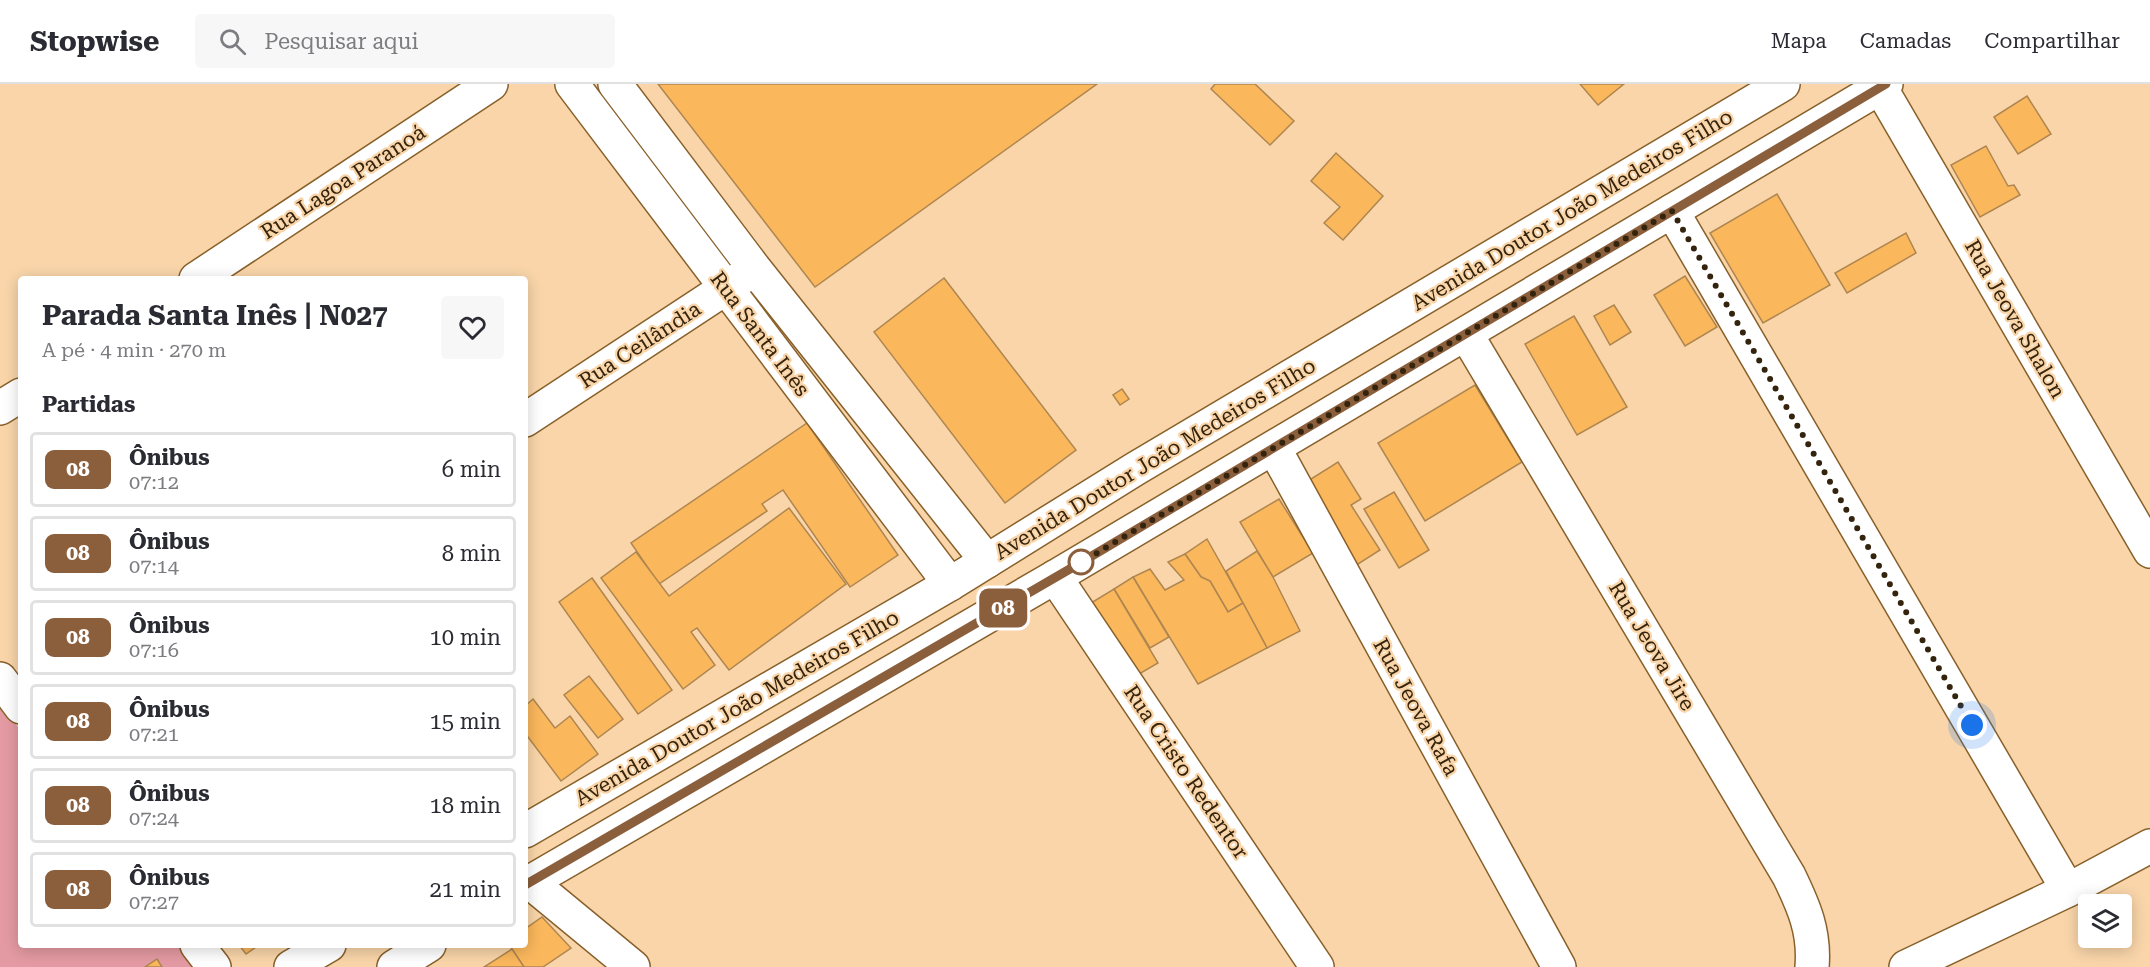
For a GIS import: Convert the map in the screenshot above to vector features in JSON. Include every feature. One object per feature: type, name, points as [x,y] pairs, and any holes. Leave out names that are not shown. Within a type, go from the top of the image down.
[{"type":"street","name":"Rua Lagoa Paranoá","points":[[201,276],[491,84]]},
{"type":"street","name":"Rua Santa Inês","points":[[572,84],[950,584]]},
{"type":"street","name":"Rua Santa Inês","points":[[615,84],[754,268],[987,561]]},
{"type":"street","name":"Avenida Doutor João Medeiros Filho","points":[[528,829],[950,584],[1135,469],[1783,84]]},
{"type":"street","points":[[528,883],[1055,577],[1883,86]]},
{"type":"street","name":"Rua Jeova Shalon","points":[[1883,86],[2150,552]]},
{"type":"street","points":[[1672,211],[2068,890]]},
{"type":"street","name":"Rua Ceilândia","points":[[528,418],[726,289],[754,268]]},
{"type":"street","name":"Rua Jeova Jire","points":[[1466,334],[1789,876],[1805,910],[1814,946],[1812,967]]},
{"type":"street","points":[[0,408],[18,396]]},
{"type":"street","name":"Rua Jeova Rafa","points":[[1274,448],[1559,967]]},
{"type":"street","name":"Rua Cristo Redentor","points":[[1055,577],[1317,967]]},
{"type":"street","points":[[0,679],[18,703]]},
{"type":"street","points":[[1906,967],[2068,890],[2150,846]]},
{"type":"street","points":[[528,885],[633,967]]},
{"type":"street","points":[[199,948],[214,967]]},
{"type":"street","points":[[291,967],[324,948]]},
{"type":"street","points":[[394,967],[424,948]]},
{"type":"shaded area","points":[[0,703],[18,727],[18,948],[184,948],[197,967],[0,967]]},
{"type":"building","points":[[658,84],[1097,84],[815,287]]},
{"type":"building","points":[[1215,84],[1255,84],[1294,121],[1270,145],[1211,89]]},
{"type":"building","points":[[1580,84],[1624,84],[1598,105]]},
{"type":"building","points":[[2027,96],[2051,134],[2018,154],[1994,117]]},
{"type":"building","points":[[1986,146],[2008,186],[2014,185],[2020,195],[1980,217],[1951,165]]},
{"type":"building","points":[[1336,153],[1383,196],[1343,240],[1324,223],[1340,207],[1311,181]]},
{"type":"building","points":[[1777,194],[1830,285],[1763,323],[1710,233]]},
{"type":"building","points":[[1906,233],[1916,253],[1847,293],[1835,273]]},
{"type":"building","points":[[1685,276],[1717,327],[1685,346],[1654,295]]},
{"type":"building","points":[[944,278],[1076,450],[1005,503],[874,332]]},
{"type":"building","points":[[1614,305],[1631,332],[1610,345],[1594,316]]},
{"type":"building","points":[[1574,316],[1627,407],[1577,435],[1525,344]]},
{"type":"building","points":[[1475,385],[1522,462],[1425,521],[1378,443]]},
{"type":"building","points":[[1122,389],[1129,399],[1120,405],[1113,395]]},
{"type":"building","points":[[807,423],[898,555],[850,587],[783,490],[762,504],[767,511],[659,584],[631,543]]},
{"type":"building","points":[[1338,462],[1361,499],[1351,505],[1380,550],[1355,566],[1303,484]]},
{"type":"building","points":[[1394,492],[1429,550],[1399,568],[1364,509]]},
{"type":"building","points":[[1279,499],[1313,553],[1273,577],[1240,522]]},
{"type":"building","points":[[789,508],[846,584],[729,670],[697,628],[691,632],[715,665],[683,689],[601,578],[636,552],[669,596]]},
{"type":"building","points":[[1207,539],[1243,603],[1228,612],[1210,581],[1201,577],[1185,554]]},
{"type":"building","points":[[1257,551],[1300,631],[1267,648],[1226,571]]},
{"type":"building","points":[[1185,554],[1201,577],[1210,581],[1228,612],[1243,603],[1267,648],[1198,684],[1133,577],[1150,569],[1165,590],[1184,580],[1168,562]]},
{"type":"building","points":[[1133,577],[1169,637],[1150,648],[1114,589]]},
{"type":"building","points":[[592,578],[672,690],[638,714],[559,602]]},
{"type":"building","points":[[1114,589],[1158,663],[1134,677],[1091,603]]},
{"type":"building","points":[[589,676],[623,719],[598,738],[564,695]]},
{"type":"building","points":[[533,699],[555,728],[570,716],[598,754],[561,781],[528,737],[528,703]]},
{"type":"building","points":[[542,917],[571,948],[543,967],[524,967],[511,948],[528,948],[528,927]]},
{"type":"building","points":[[241,948],[255,948],[246,954]]},
{"type":"building","points":[[512,949],[524,967],[484,967]]},
{"type":"building","points":[[157,959],[162,967],[145,967]]},
{"type":"bus line","name":"08","points":[[528,883],[1075,566],[1886,84]]},
{"type":"route","points":[[1081,562],[1075,566],[1672,211],[1972,725]]}]
